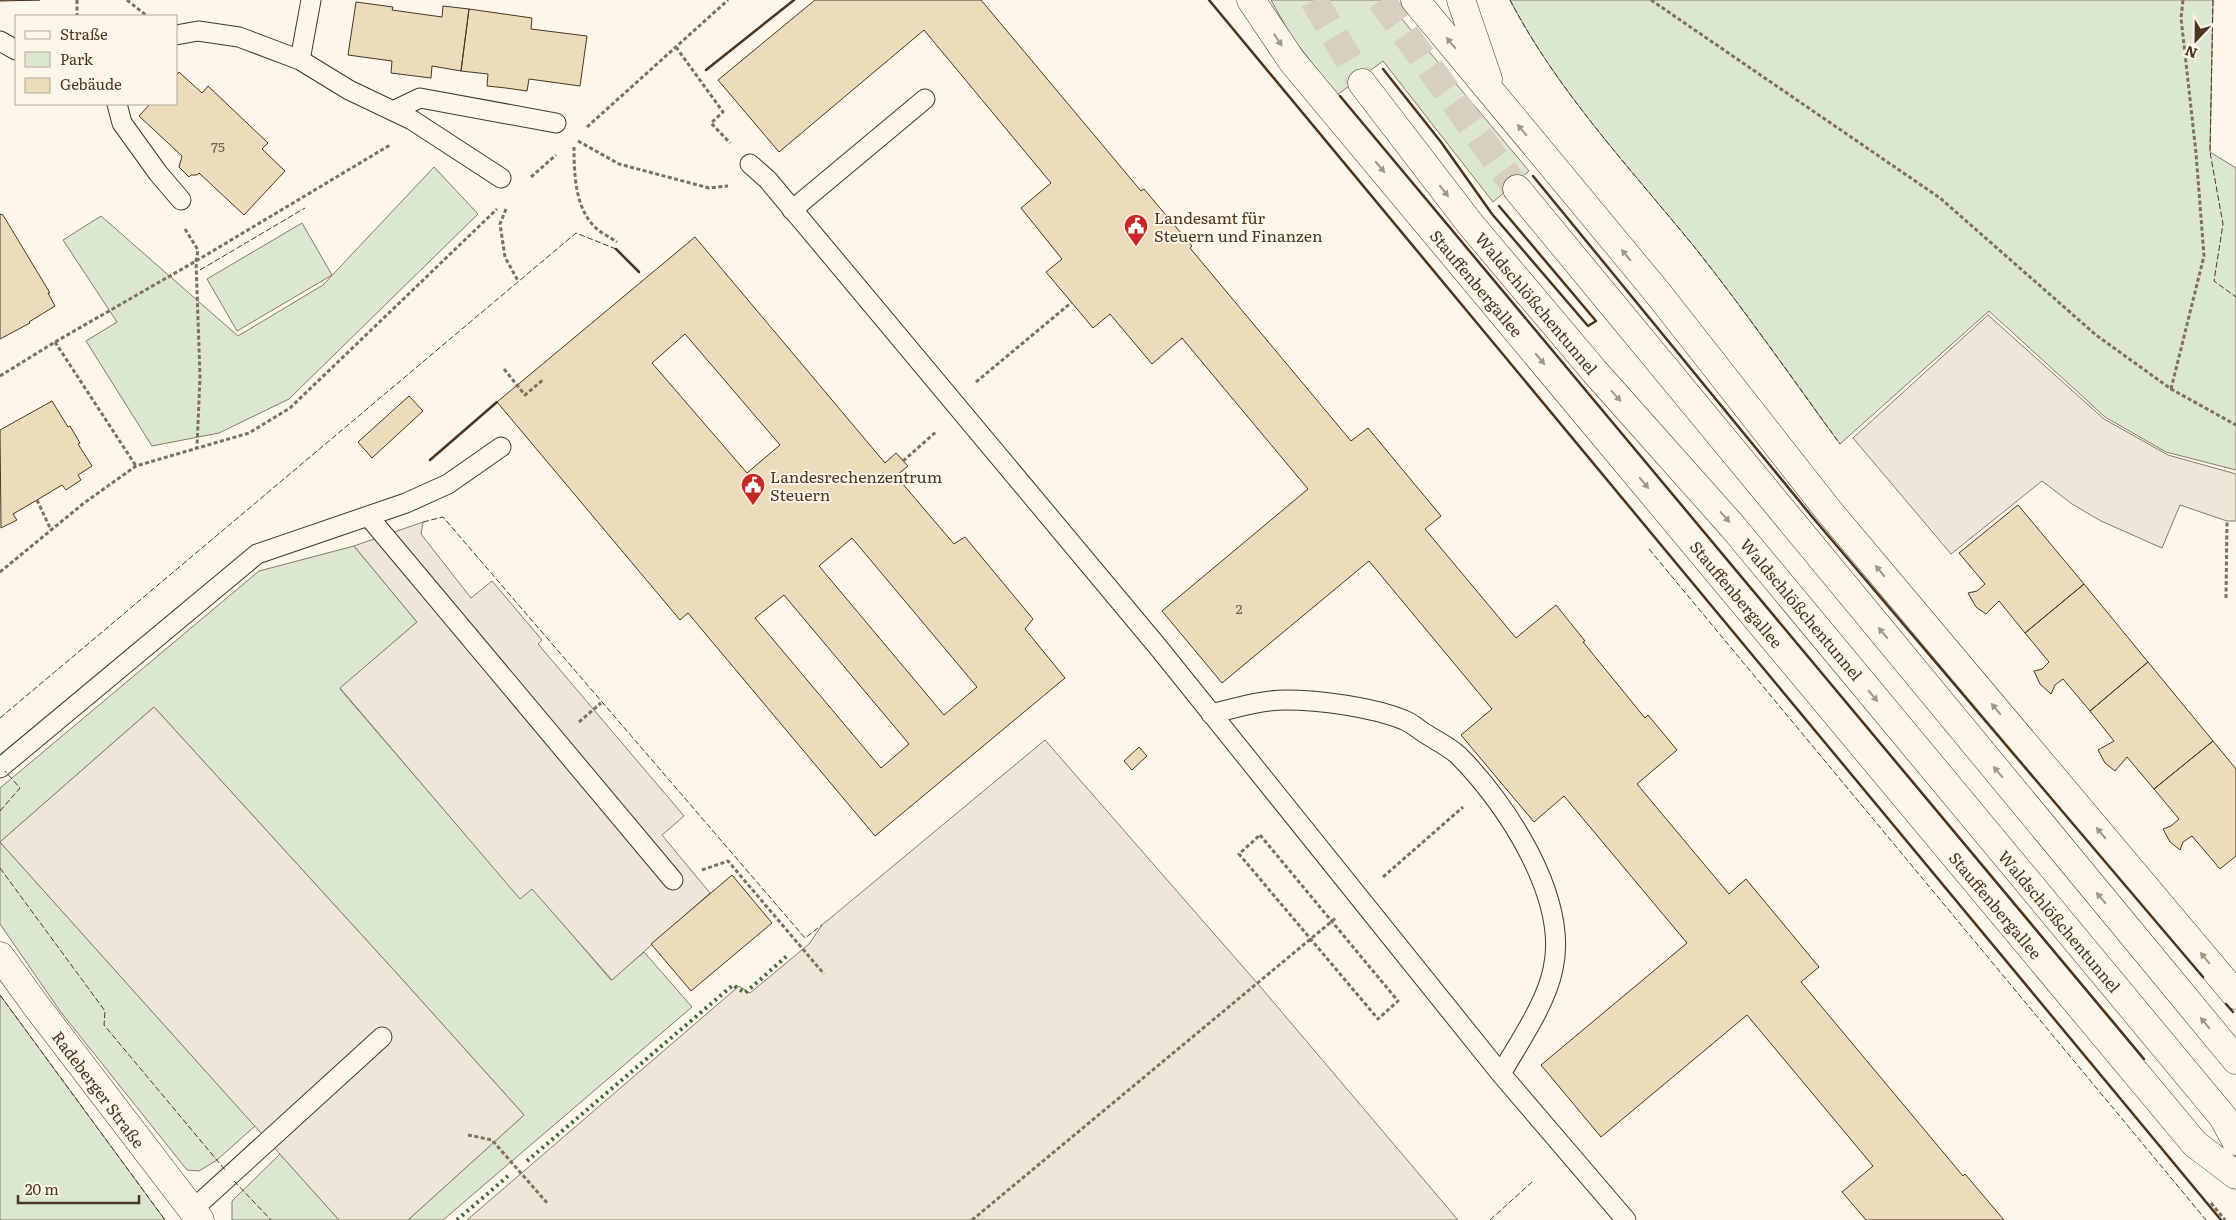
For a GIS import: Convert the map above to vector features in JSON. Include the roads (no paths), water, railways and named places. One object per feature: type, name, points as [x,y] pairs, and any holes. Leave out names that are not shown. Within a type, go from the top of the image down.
[{"type":"main road","name":"Stauffenbergallee","points":[[1251,0],[1292,61],[2195,1144],[2236,1175]]},
{"type":"main road","points":[[1415,0],[1657,292],[1828,510],[2236,995]]},
{"type":"main road","points":[[1461,0],[1493,94]]},
{"type":"main road","name":"Waldschlößchentunnel","points":[[1362,83],[1471,225],[1595,372],[1733,527],[2223,1117],[2236,1141]]},
{"type":"main road","points":[[1517,189],[2236,1060]]},
{"type":"main road","name":"Radeberger Straße","points":[[0,956],[195,1216]]},
{"type":"lane","points":[[300,60],[311,0]]},
{"type":"lane","points":[[178,35],[198,30],[238,37],[300,60],[349,90],[395,110],[501,178]]},
{"type":"lane","points":[[0,40],[15,49]]},
{"type":"lane","points":[[395,110],[420,98],[556,123]]},
{"type":"lane","points":[[792,210],[925,99]]},
{"type":"lane","points":[[116,105],[122,122],[158,174],[181,200]]},
{"type":"lane","points":[[750,164],[768,180],[1158,647],[1501,1074],[1626,1220]]},
{"type":"lane","points":[[0,768],[257,554],[406,503],[448,484],[501,447]]},
{"type":"lane","points":[[368,516],[674,880]]},
{"type":"lane","points":[[1211,714],[1242,706],[1285,700],[1355,706],[1405,720],[1456,754],[1486,787],[1512,822],[1530,852],[1551,908],[1554,937],[1554,968],[1546,993],[1501,1074]]},
{"type":"lane","points":[[195,1216],[382,1037]]},
{"type":"tunnel","points":[[1314,0],[1362,83]]},
{"type":"tunnel","points":[[1381,0],[1517,189]]},
{"type":"place","name":"Landesamt für Steuern und Finanzen","points":[[1136,247]]},
{"type":"place","name":"Landesrechenzentrum Steuern","points":[[753,506]]}]
